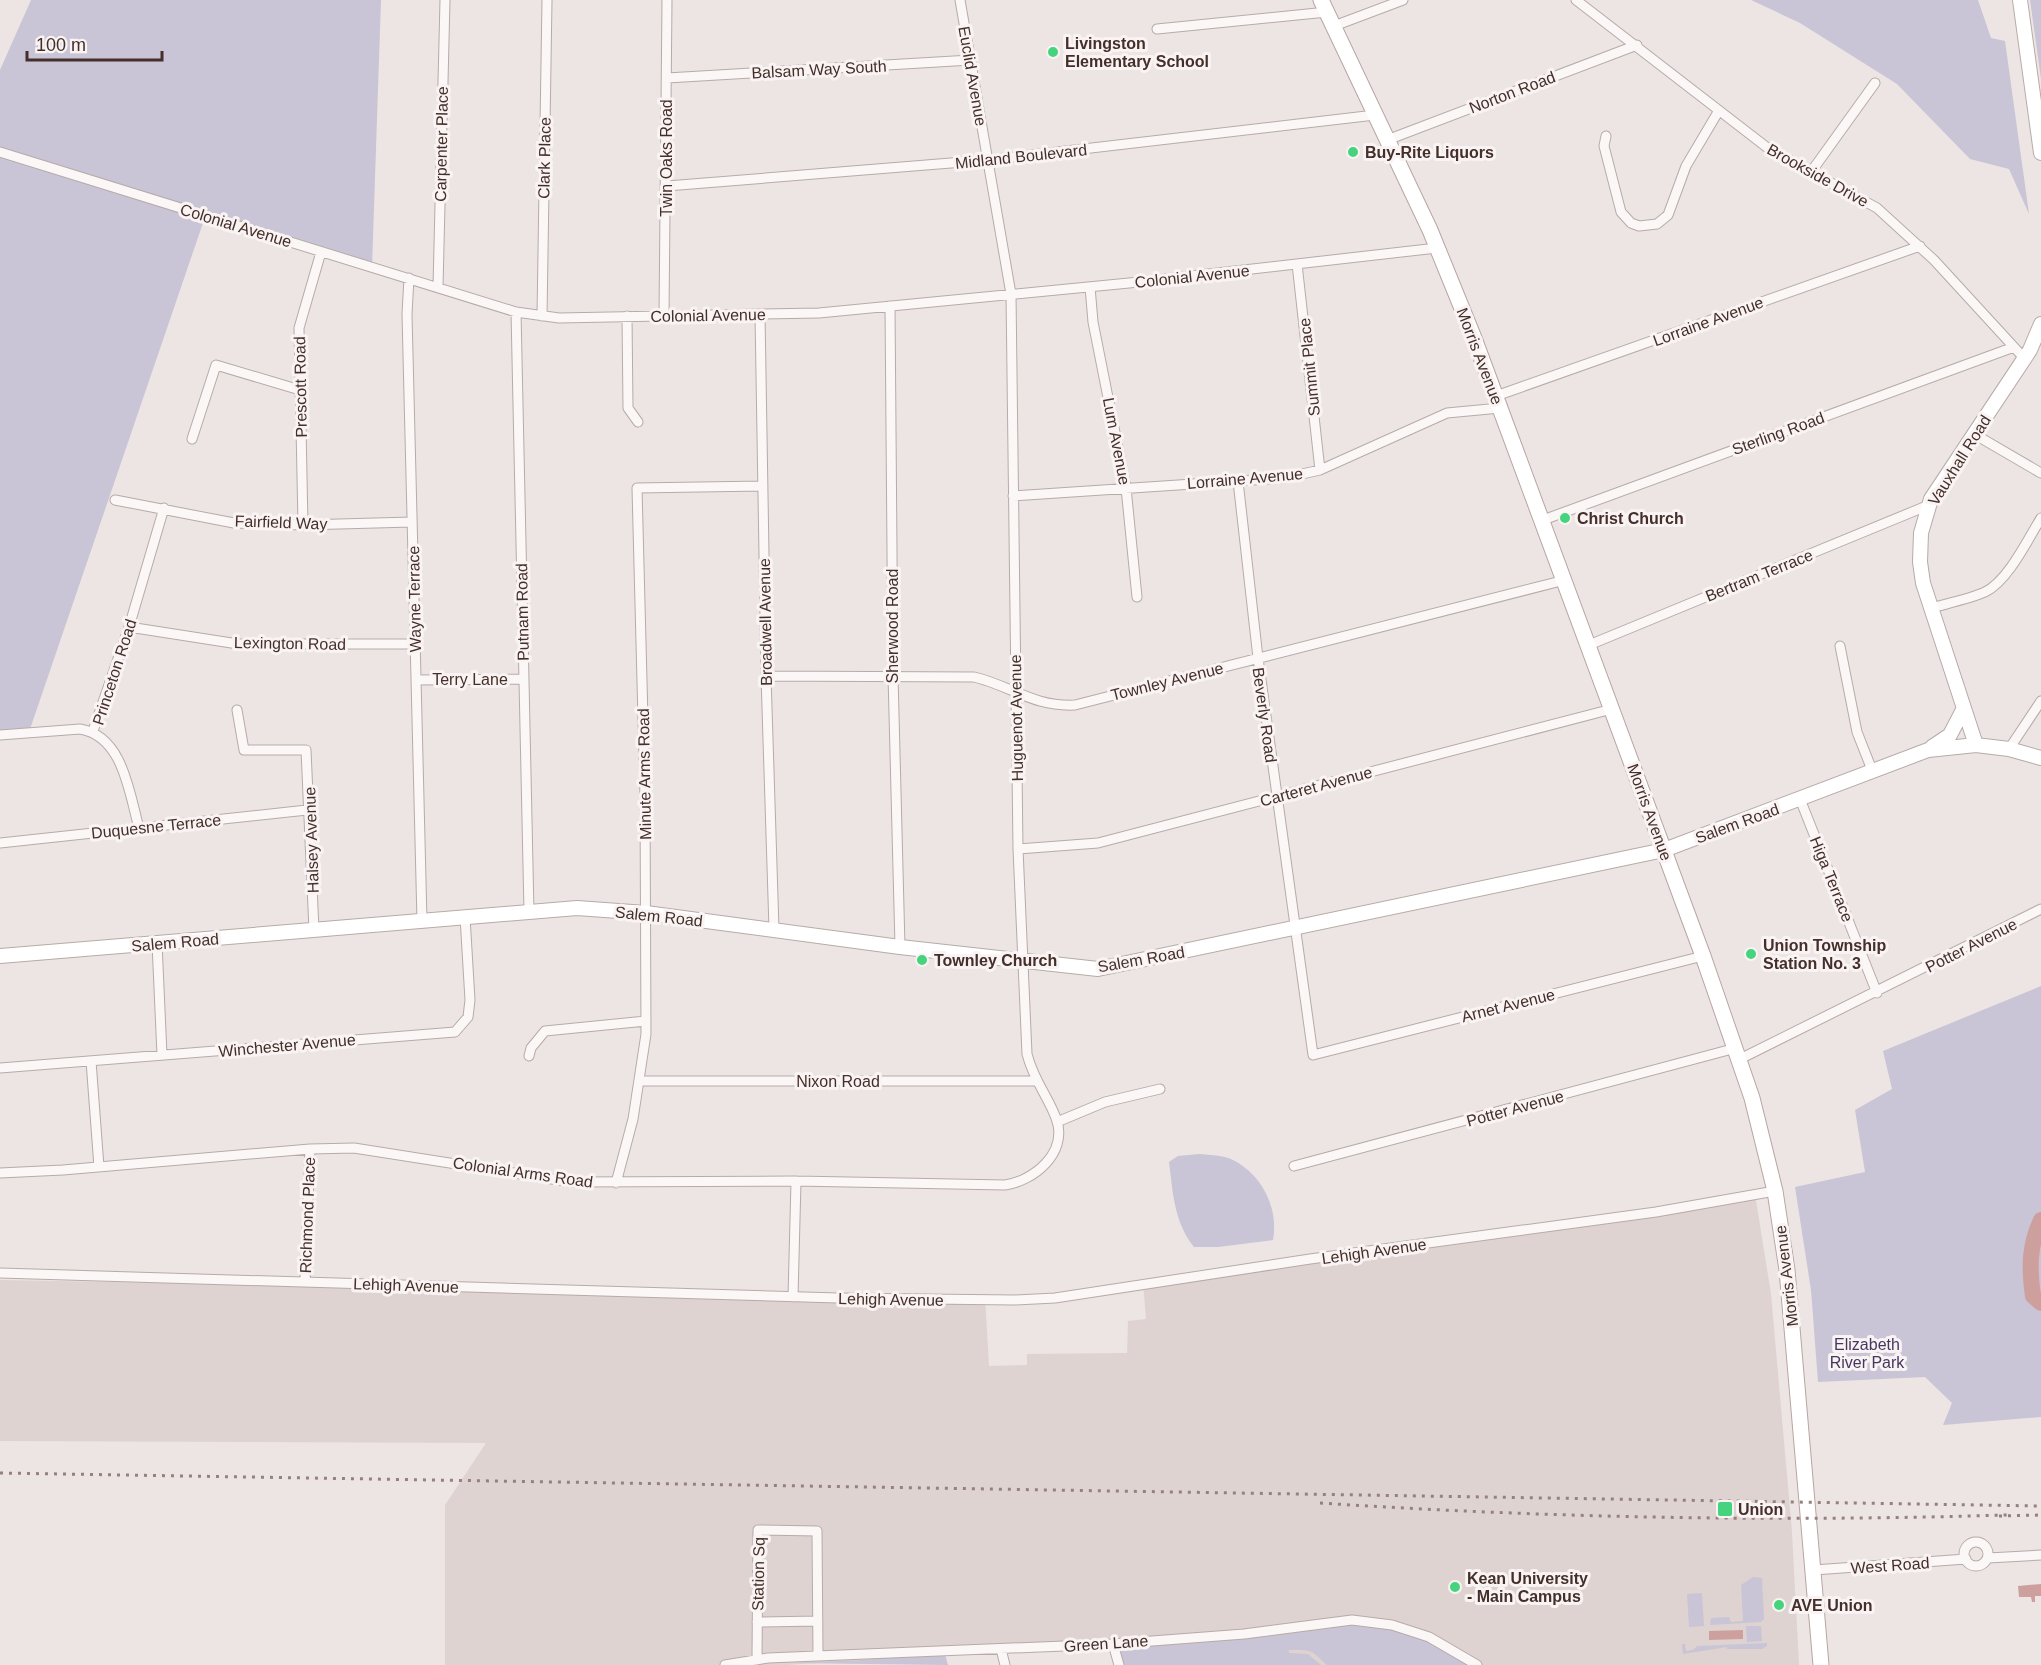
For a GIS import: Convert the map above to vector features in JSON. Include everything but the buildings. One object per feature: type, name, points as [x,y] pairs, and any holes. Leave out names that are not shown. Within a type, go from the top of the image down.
[{"type":"main road","name":"Morris Avenue","points":[[1324,6],[1437,248],[1498,402],[1738,1054],[1775,1191],[1790,1298],[1821,1665]]},
{"type":"street","name":"Carpenter Place","points":[[438,287],[445,0]]},
{"type":"street","name":"Clark Place","points":[[542,316],[547,0]]},
{"type":"street","name":"Twin Oaks Road","points":[[663,316],[667,186],[667,0]]},
{"type":"street","name":"Euclid Avenue","points":[[960,0],[1011,294]]},
{"type":"street","points":[[1334,26],[1403,0]]},
{"type":"street","name":"Brookside Drive","points":[[1576,0],[1637,45],[1718,112],[1769,149],[1877,208],[1920,246],[2024,358]]},
{"type":"street","points":[[2020,0],[2041,153]]},
{"type":"street","points":[[1157,29],[1324,6]]},
{"type":"street","name":"Norton Road","points":[[1387,140],[1637,45]]},
{"type":"street","name":"Balsam Way South","points":[[667,78],[971,60]]},
{"type":"street","points":[[1811,172],[1875,83]]},
{"type":"street","points":[[1606,136],[1604,146],[1619,208],[1631,223],[1648,226],[1657,224],[1668,215],[1686,166],[1718,112]]},
{"type":"street","name":"Midland Boulevard","points":[[667,186],[988,160],[1375,115]]},
{"type":"street","name":"Colonial Avenue","points":[[0,152],[516,312],[542,316],[819,313],[1090,287],[1437,248]]},
{"type":"street","name":"Lorraine Avenue","points":[[1012,496],[1284,478],[1320,470],[1447,413],[1498,402],[1920,246]]},
{"type":"street","name":"Prescott Road","points":[[303,525],[299,328],[321,252]]},
{"type":"street","name":"Summit Place","points":[[1297,264],[1320,470]]},
{"type":"street","name":"Wayne Terrace","points":[[409,278],[407,314],[422,921]]},
{"type":"street","name":"Lum Avenue","points":[[1090,287],[1093,322],[1126,488],[1137,597]]},
{"type":"street","name":"Huguenot Avenue","points":[[1011,294],[1018,849],[1026,1040],[1035,1081],[1057,1122],[1058,1135]]},
{"type":"street","name":"Sherwood Road","points":[[890,306],[892,675],[900,947]]},
{"type":"street","name":"Putnam Road","points":[[516,312],[530,912]]},
{"type":"street","name":"Broadwell Avenue","points":[[760,314],[766,676],[774,930]]},
{"type":"street","points":[[627,316],[628,408],[638,422]]},
{"type":"street","name":"Vauxhall Road","points":[[1976,745],[1931,608],[1920,562],[1921,533],[1929,505],[2024,358],[2041,324]]},
{"type":"street","name":"Sterling Road","points":[[1543,520],[2014,347]]},
{"type":"street","points":[[192,439],[216,365],[300,390]]},
{"type":"street","points":[[1974,434],[2041,473]]},
{"type":"street","name":"Beverly Road","points":[[1238,481],[1276,796],[1313,1055]]},
{"type":"street","name":"Minute Arms Road","points":[[616,1183],[641,1081],[646,1021],[646,912],[637,488],[763,486]]},
{"type":"street","name":"Fairfield Way","points":[[115,500],[234,523],[303,525],[412,522]]},
{"type":"street","name":"Bertram Terrace","points":[[1589,645],[1929,505]]},
{"type":"street","name":"Princeton Road","points":[[139,828],[117,756],[106,741],[93,731],[129,627],[164,508]]},
{"type":"street","points":[[1931,608],[1985,592],[1994,586],[2004,576],[2041,518]]},
{"type":"street","name":"Townley Avenue","points":[[766,676],[974,676],[1042,704],[1075,705],[1565,580]]},
{"type":"street","name":"Lexington Road","points":[[129,627],[238,644],[415,644]]},
{"type":"street","points":[[1840,646],[1857,732],[1872,770]]},
{"type":"street","name":"Terry Lane","points":[[416,680],[524,679]]},
{"type":"street","points":[[2009,749],[2041,701]]},
{"type":"street","points":[[1928,750],[1950,735],[1964,708]]},
{"type":"street","name":"Carteret Avenue","points":[[1018,849],[1098,843],[1612,709]]},
{"type":"street","name":"Halsey Avenue","points":[[237,710],[244,750],[306,750],[311,814],[314,930]]},
{"type":"street","points":[[0,735],[80,729],[93,731]]},
{"type":"street","name":"Salem Road","points":[[0,956],[577,908],[646,912],[900,947],[1098,969],[1664,850],[1928,750],[1976,745],[2009,749],[2041,759]]},
{"type":"street","name":"Higa Terrace","points":[[1800,799],[1877,993]]},
{"type":"street","name":"Duquesne Terrace","points":[[0,843],[306,810],[311,814]]},
{"type":"street","name":"Potter Avenue","points":[[1294,1166],[1738,1054],[1877,993],[2041,909]]},
{"type":"street","name":"Winchester Avenue","points":[[0,1068],[455,1032],[468,1017],[470,1000],[465,917]]},
{"type":"street","points":[[157,943],[162,1055]]},
{"type":"street","name":"Arnet Avenue","points":[[1313,1055],[1703,956]]},
{"type":"street","points":[[529,1056],[531,1048],[545,1031],[646,1021]]},
{"type":"street","points":[[91,1061],[99,1167]]},
{"type":"street","name":"Nixon Road","points":[[641,1081],[1035,1081]]},
{"type":"street","points":[[1057,1122],[1105,1102],[1160,1089]]},
{"type":"street","name":"Colonial Arms Road","points":[[0,1173],[310,1149],[381,1150],[571,1182],[1015,1183],[1045,1166],[1058,1135]]},
{"type":"street","name":"Richmond Place","points":[[305,1282],[310,1149]]},
{"type":"street","points":[[793,1297],[796,1181]]},
{"type":"street","name":"Lehigh Avenue","points":[[0,1274],[793,1297],[1006,1300],[1055,1298],[1328,1257],[1656,1212],[1775,1191]]},
{"type":"street","name":"Station Sq","points":[[757,1660],[758,1530],[817,1531],[818,1656]]},
{"type":"street","points":[[1988,1558],[1986,1547],[1976,1542],[1966,1547],[1965,1559],[1979,1566],[1988,1558],[2041,1556]]},
{"type":"street","name":"West Road","points":[[1814,1570],[1965,1559]]},
{"type":"street","name":"Green Lane","points":[[725,1665],[757,1660],[778,1661],[818,1656],[1113,1644],[1244,1634],[1352,1620],[1392,1625],[1420,1634],[1449,1646],[1477,1665]]},
{"type":"street","name":"Station Sq","points":[[757,1622],[818,1621]]},
{"type":"street","points":[[1113,1644],[1119,1665]]},
{"type":"street","points":[[1000,1649],[1005,1665]]},
{"type":"shaded area","points":[[1755,1194],[1771,1294],[1792,1532],[1799,1665],[1119,1665],[1114,1644],[787,1665],[445,1665],[445,1505],[486,1443],[0,1441],[0,1280],[985,1297],[989,1366],[1027,1365],[1027,1354],[1127,1353],[1128,1321],[1146,1319],[1143,1282]]},
{"type":"shaded area","points":[[2041,1584],[2041,1596],[2035,1596],[2035,1602],[2032,1602],[2031,1597],[2019,1597],[2018,1586]]},
{"type":"shaded area","points":[[1743,1630],[1743,1639],[1709,1640],[1709,1631]]},
{"type":"green space","points":[[31,0],[381,0],[372,267],[205,217],[29,732],[0,736],[0,70]]},
{"type":"green space","points":[[1751,0],[1978,0],[1991,38],[2005,41],[2029,214],[2009,169],[1970,159],[1897,84],[1800,23]]},
{"type":"green space","points":[[2030,0],[2041,0],[2041,79]]},
{"type":"green space","name":"Elizabeth River Park","points":[[2041,986],[2041,1417],[1943,1425],[1952,1403],[1925,1377],[1818,1382],[1811,1290],[1795,1187],[1865,1172],[1855,1110],[1892,1089],[1883,1051]]},
{"type":"green space","points":[[1199,1154],[1231,1159],[1242,1165],[1259,1182],[1266,1192],[1273,1215],[1273,1240],[1218,1247],[1194,1247],[1178,1217],[1169,1162],[1178,1156]]},
{"type":"green space","points":[[1753,1577],[1762,1578],[1764,1619],[1761,1622],[1710,1625],[1711,1618],[1729,1617],[1731,1622],[1743,1621],[1741,1585]]},
{"type":"green space","points":[[1702,1593],[1704,1626],[1689,1627],[1687,1594]]},
{"type":"green space","points":[[1352,1620],[1412,1630],[1477,1665],[1327,1665],[1309,1651],[1289,1650],[1289,1653],[1308,1654],[1321,1665],[1119,1665],[1113,1644]]},
{"type":"green space","points":[[1746,1626],[1761,1626],[1762,1641],[1747,1642]]},
{"type":"green space","points":[[1767,1643],[1767,1646],[1762,1649],[1727,1649],[1727,1647],[1683,1654],[1682,1644],[1685,1644],[1686,1651],[1693,1650],[1697,1646]]},
{"type":"green space","points":[[944,1651],[948,1665],[786,1663],[863,1660]]},
{"type":"waterway","points":[[2041,1220],[2032,1248],[2031,1267],[2033,1296],[2041,1303]]},
{"type":"railway","points":[[0,1473],[2041,1506]]},
{"type":"railway","points":[[1320,1503],[1492,1512],[1664,1517],[1835,1518],[2007,1515]]},
{"type":"railway","points":[[1999,1516],[2041,1515]]},
{"type":"place","name":"Livingston Elementary School","points":[[1053,52]]},
{"type":"place","name":"Buy-Rite Liquors","points":[[1353,152]]},
{"type":"place","name":"Christ Church","points":[[1565,518]]},
{"type":"place","name":"Union Township Station No. 3","points":[[1751,954]]},
{"type":"place","name":"Townley Church","points":[[922,960]]},
{"type":"place","name":"Union","points":[[1725,1509]]},
{"type":"place","name":"Kean University - Main Campus","points":[[1455,1587]]},
{"type":"place","name":"AVE Union","points":[[1779,1605]]}]
